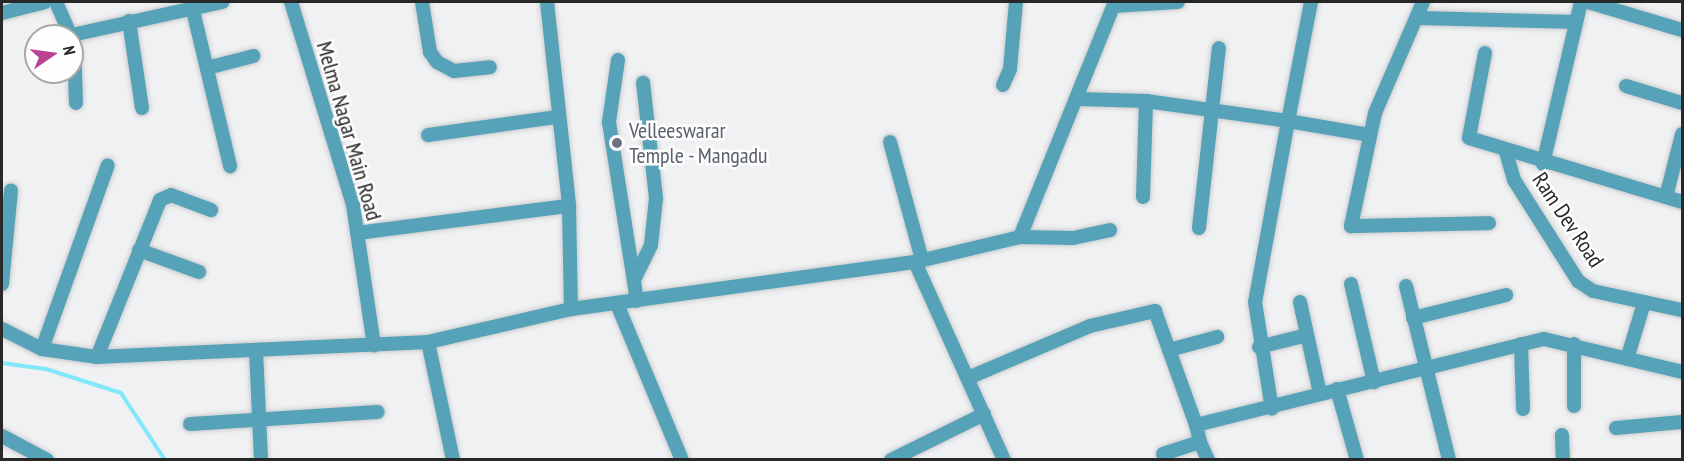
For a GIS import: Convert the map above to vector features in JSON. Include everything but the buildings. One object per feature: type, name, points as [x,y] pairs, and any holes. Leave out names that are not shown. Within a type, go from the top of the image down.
[{"type":"street","points":[[2,13],[45,2]]},
{"type":"street","points":[[56,2],[67,24]]},
{"type":"street","points":[[84,32],[192,5],[222,2]]},
{"type":"street","name":"Melma Nagar Main Road","points":[[291,2],[357,233],[374,345]]},
{"type":"street","points":[[422,2],[430,51],[437,62],[454,71],[490,67]]},
{"type":"street","points":[[547,2],[556,117],[569,206],[571,309]]},
{"type":"street","points":[[1003,86],[1010,69],[1016,2]]},
{"type":"street","points":[[1020,237],[1078,99],[1114,4],[1178,2]]},
{"type":"street","points":[[1272,409],[1259,348],[1255,302],[1311,2]]},
{"type":"street","points":[[1423,2],[1419,18],[1369,135],[1351,226],[1489,223]]},
{"type":"street","points":[[1542,164],[1581,2]]},
{"type":"street","points":[[1588,2],[1683,30]]},
{"type":"street","points":[[192,5],[230,166]]},
{"type":"street","points":[[1419,18],[1576,21]]},
{"type":"street","points":[[129,21],[141,108]]},
{"type":"street","points":[[1199,228],[1220,48]]},
{"type":"street","points":[[1485,53],[1469,138],[1542,164],[1683,202]]},
{"type":"street","points":[[207,68],[254,56]]},
{"type":"street","points":[[618,60],[609,122],[638,301]]},
{"type":"street","points":[[634,280],[651,245],[657,198],[643,83]]},
{"type":"street","points":[[75,84],[76,103]]},
{"type":"street","points":[[1626,86],[1683,103]]},
{"type":"street","points":[[1078,99],[1146,101],[1369,135]]},
{"type":"street","points":[[1143,197],[1146,101]]},
{"type":"street","points":[[428,135],[556,117]]},
{"type":"street","points":[[1666,197],[1683,134]]},
{"type":"street","points":[[890,142],[918,261],[1004,459]]},
{"type":"street","name":"Ram Dev Road","points":[[1506,152],[1514,180],[1578,280],[1593,291],[1683,310]]},
{"type":"street","points":[[42,349],[108,165]]},
{"type":"street","points":[[2,284],[11,190]]},
{"type":"street","points":[[97,357],[139,250],[164,196],[211,210]]},
{"type":"street","points":[[357,233],[569,206]]},
{"type":"street","points":[[2,329],[42,349],[97,357],[428,342],[571,309],[918,261],[1020,237],[1073,238],[1110,230]]},
{"type":"street","points":[[139,250],[199,272]]},
{"type":"street","points":[[1351,284],[1374,382]]},
{"type":"street","points":[[1406,286],[1449,459]]},
{"type":"street","points":[[1413,318],[1506,295]]},
{"type":"street","points":[[1300,302],[1320,394]]},
{"type":"street","points":[[1627,359],[1644,303]]},
{"type":"street","points":[[616,304],[682,459]]},
{"type":"street","points":[[968,378],[1090,326],[1155,311],[1208,459]]},
{"type":"street","points":[[1259,348],[1307,335]]},
{"type":"street","points":[[1169,350],[1217,337]]},
{"type":"street","points":[[1196,425],[1272,409],[1337,389],[1374,382],[1544,339],[1574,344],[1683,372]]},
{"type":"street","points":[[428,342],[453,459]]},
{"type":"street","points":[[1521,344],[1523,410]]},
{"type":"street","points":[[1574,344],[1574,406]]},
{"type":"street","points":[[256,350],[261,459]]},
{"type":"street","points":[[1337,389],[1357,459]]},
{"type":"street","points":[[190,424],[378,412]]},
{"type":"street","points":[[891,459],[984,414]]},
{"type":"street","points":[[1616,428],[1683,422]]},
{"type":"street","points":[[1562,435],[1563,459]]},
{"type":"street","points":[[1163,454],[1200,441]]},
{"type":"street","points":[[3,442],[47,459]]},
{"type":"waterway","points":[[2,363],[46,369],[121,393],[165,460]]},
{"type":"place","name":"Velleeswarar Temple - Mangadu","points":[[617,143]]}]
